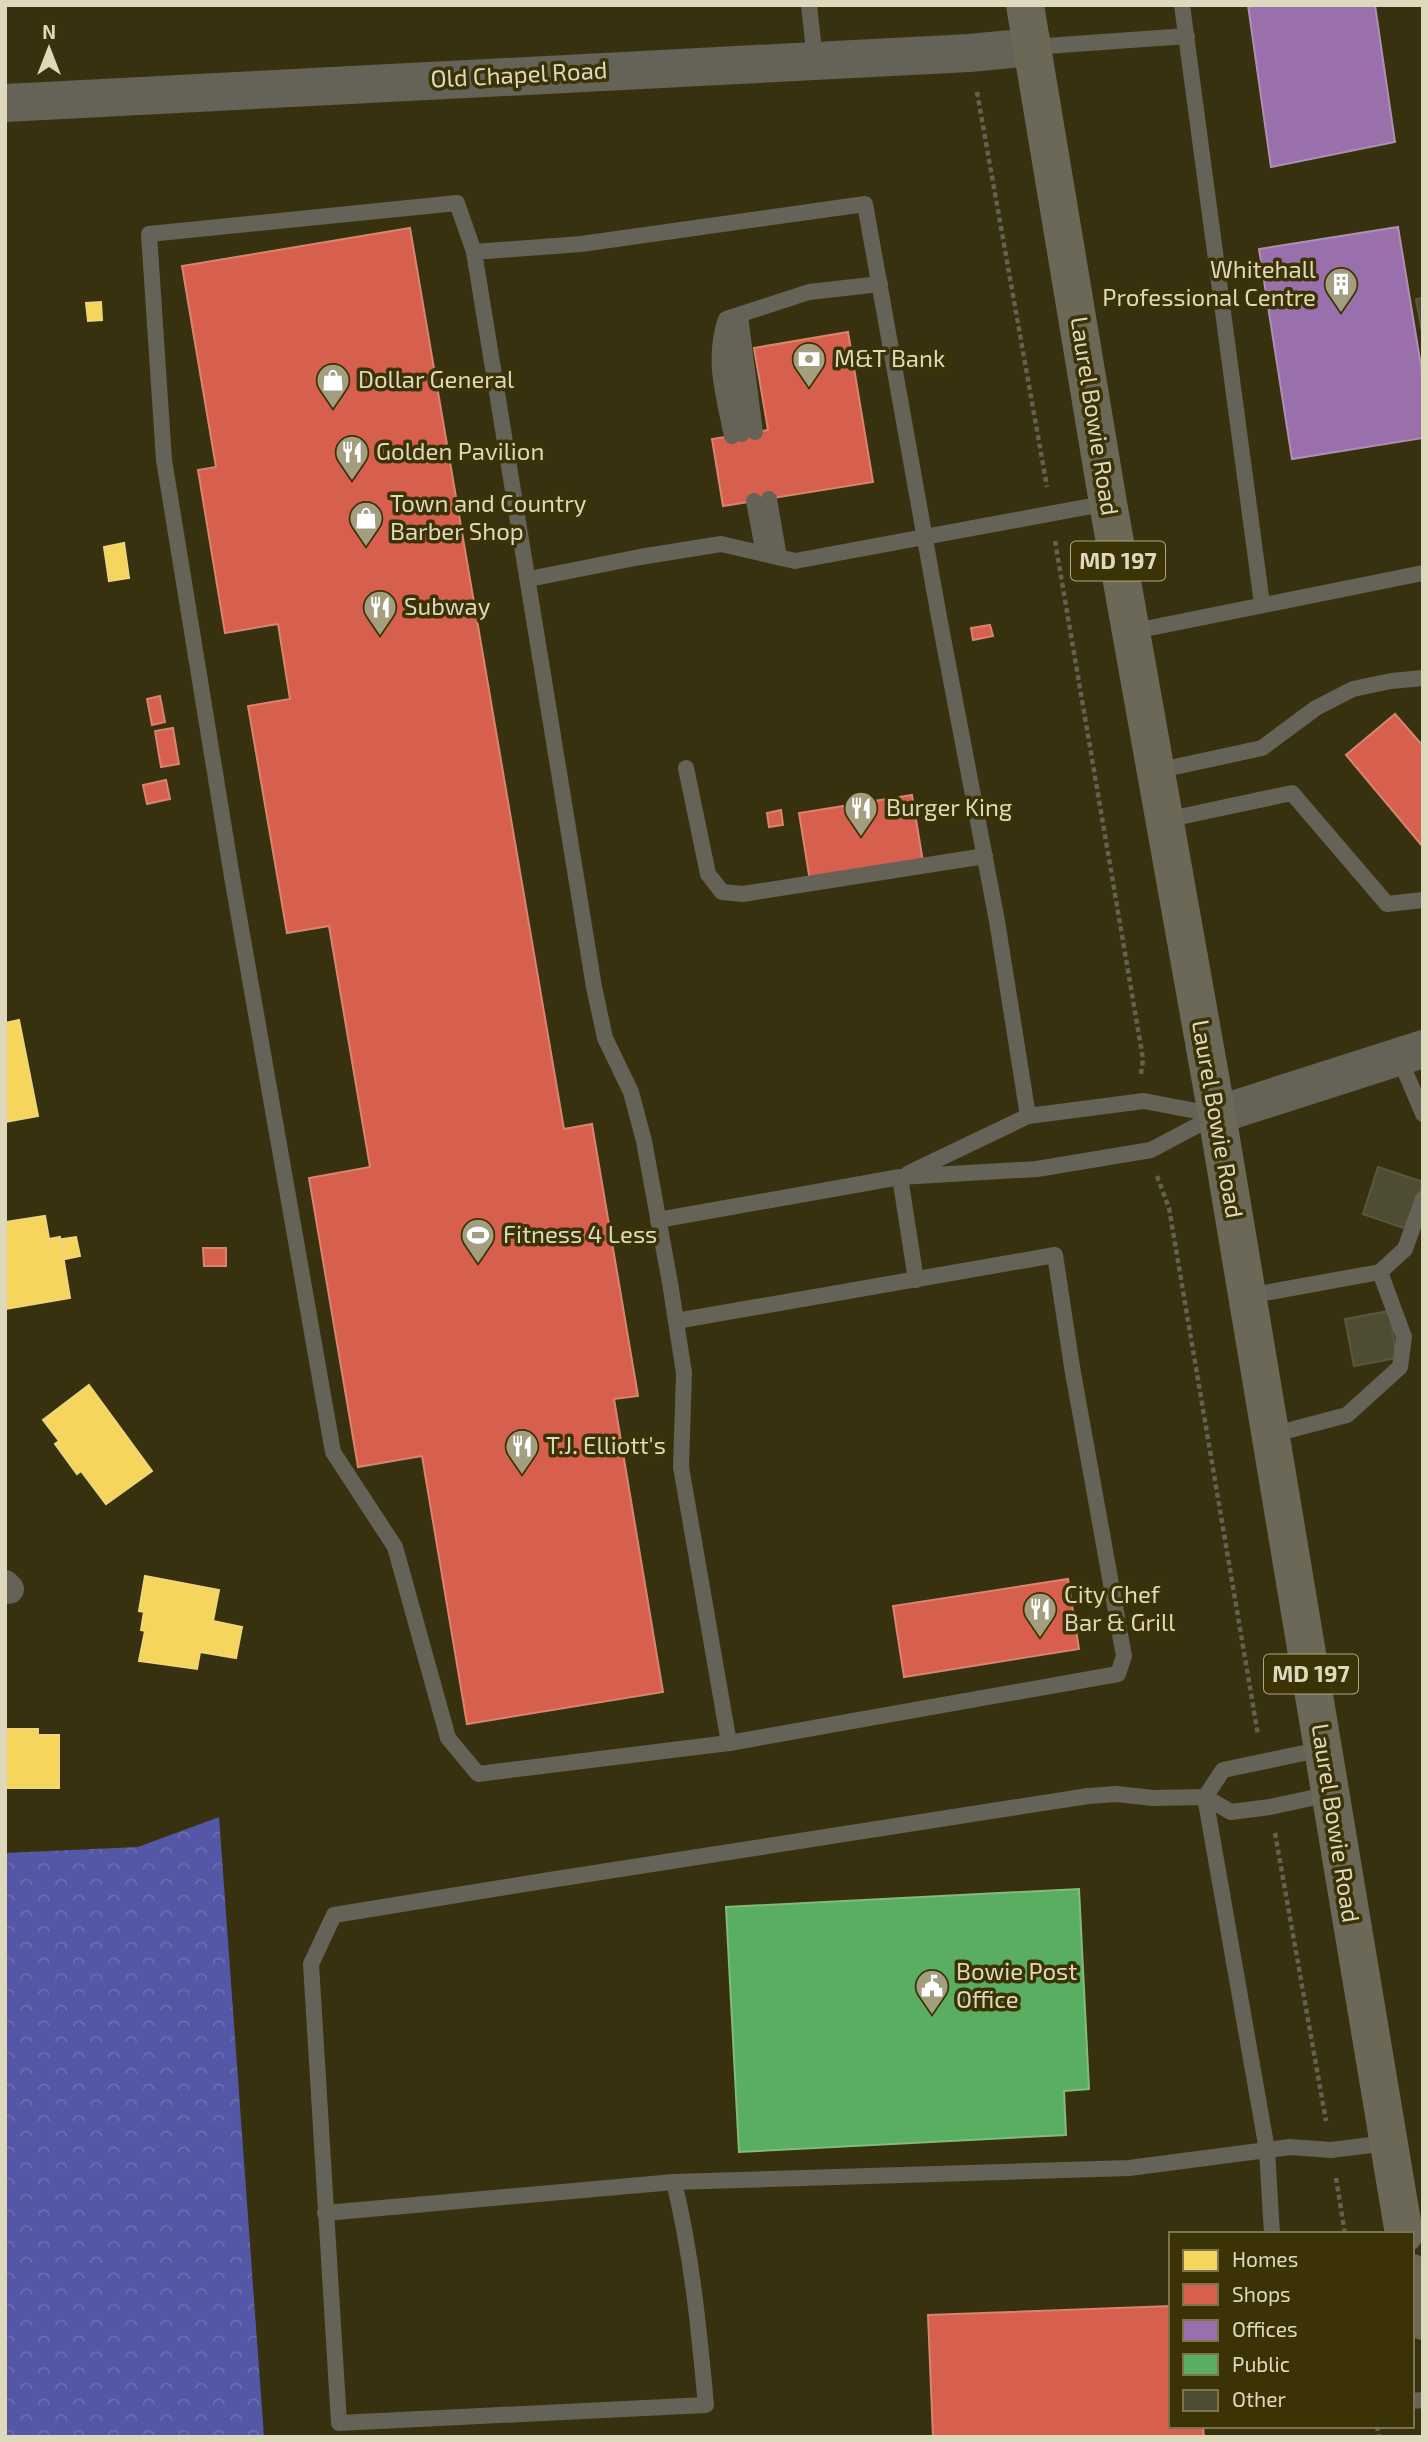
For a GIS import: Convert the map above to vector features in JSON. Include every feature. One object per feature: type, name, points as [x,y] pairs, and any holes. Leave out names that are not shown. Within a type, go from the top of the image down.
[{"type":"main road","name":"Laurel Bowie Road","points":[[1025,5],[1130,632],[1248,1296],[1404,2232]]},
{"type":"main road","points":[[1414,2282],[1423,2321]]},
{"type":"street","name":"Old Chapel Road","points":[[5,103],[1032,47]]},
{"type":"street","points":[[1217,1115],[1411,1053]]},
{"type":"lane","points":[[809,5],[814,60]]},
{"type":"lane","points":[[1182,5],[1262,604]]},
{"type":"lane","points":[[1032,47],[1187,36]]},
{"type":"lane","points":[[676,1321],[1055,1255],[1072,1367],[1124,1656],[1118,1674],[729,1743],[478,1774],[448,1738],[395,1548],[333,1452],[232,877],[164,460],[149,234],[457,203],[474,252],[594,988],[605,1038],[631,1092],[643,1141],[676,1321],[684,1373],[681,1467],[729,1743]]},
{"type":"lane","points":[[474,252],[582,244],[865,204],[985,856],[1028,1116]]},
{"type":"lane","points":[[733,318],[743,434],[718,368],[719,338],[733,318],[809,292],[880,284]]},
{"type":"lane","points":[[766,554],[756,501],[766,554]]},
{"type":"lane","points":[[529,579],[640,556],[721,544],[795,561],[1108,503]]},
{"type":"lane","points":[[1130,632],[1423,573]]},
{"type":"lane","points":[[1155,771],[1262,748],[1316,708],[1353,689],[1423,678]]},
{"type":"lane","points":[[686,768],[708,874],[722,892],[743,894],[985,856]]},
{"type":"lane","points":[[1165,820],[1292,793],[1387,904],[1423,900]]},
{"type":"lane","points":[[1411,1053],[1423,1114]]},
{"type":"lane","points":[[901,1177],[1028,1116],[1144,1101],[1217,1115]]},
{"type":"lane","points":[[658,1220],[901,1177],[1037,1169],[1151,1150],[1217,1115]]},
{"type":"lane","points":[[901,1177],[916,1280]]},
{"type":"lane","points":[[1248,1296],[1380,1272],[1405,1249],[1423,1199]]},
{"type":"lane","points":[[1271,1435],[1347,1415],[1400,1367],[1404,1337],[1380,1272]]},
{"type":"lane","points":[[1272,2232],[1267,2150],[1205,1797],[1223,1770],[1323,1749]]},
{"type":"lane","points":[[674,2182],[696,2300],[706,2405],[339,2423],[311,1964],[334,1914],[1088,1796],[1116,1794],[1153,1798],[1205,1797],[1231,1812],[1330,1794]]},
{"type":"lane","points":[[325,2213],[674,2182],[1129,2168],[1290,2147],[1331,2150],[1387,2143]]},
{"type":"green space","points":[[219,1817],[264,2437],[5,2437],[5,1853],[138,1847]]},
{"type":"building: Homes","points":[[101,302],[102,320],[88,321],[86,303]]},
{"type":"building: Homes","points":[[124,543],[129,578],[109,581],[104,547]]},
{"type":"building: Homes","points":[[19,1020],[38,1116],[5,1122],[5,1023]]},
{"type":"building: Homes","points":[[45,1216],[49,1239],[60,1237],[70,1298],[5,1309],[5,1222]]},
{"type":"building: Homes","points":[[76,1237],[80,1256],[65,1259],[62,1239]]},
{"type":"building: Homes","points":[[89,1385],[152,1471],[106,1504],[81,1471],[77,1474],[55,1444],[59,1441],[43,1420]]},
{"type":"building: Homes","points":[[145,1576],[219,1590],[213,1621],[242,1627],[236,1658],[200,1652],[197,1669],[139,1661],[145,1631],[141,1630],[144,1612],[139,1611]]},
{"type":"building: Homes","points":[[5,1729],[38,1729],[38,1735],[59,1735],[59,1788],[5,1788]]},
{"type":"building: Shops","points":[[410,228],[564,1129],[592,1124],[638,1396],[614,1399],[663,1692],[467,1724],[422,1456],[358,1467],[309,1178],[370,1167],[329,926],[287,933],[248,706],[290,699],[278,624],[225,633],[198,470],[216,467],[182,266]]},
{"type":"building: Shops","name":"M&T Bank","points":[[848,332],[873,482],[723,506],[712,439],[768,430],[754,348]]},
{"type":"building: Shops","points":[[990,625],[993,636],[973,640],[971,628]]},
{"type":"building: Shops","points":[[160,696],[165,722],[152,725],[147,699]]},
{"type":"building: Shops","points":[[1395,714],[1423,746],[1423,847],[1346,755]]},
{"type":"building: Shops","points":[[173,728],[179,764],[161,767],[155,731]]},
{"type":"building: Shops","points":[[166,780],[170,799],[147,804],[143,785]]},
{"type":"building: Shops","name":"Burger King","points":[[912,795],[923,862],[810,881],[799,813]]},
{"type":"building: Shops","points":[[781,810],[783,825],[769,827],[767,813]]},
{"type":"building: Shops","points":[[203,1248],[226,1248],[226,1266],[204,1266]]},
{"type":"building: Shops","points":[[1068,1579],[1079,1649],[904,1677],[893,1606]]},
{"type":"building: Shops","points":[[1169,2306],[1169,2428],[1203,2428],[1204,2437],[933,2437],[928,2315]]},
{"type":"building: Offices","points":[[1248,5],[1375,5],[1395,142],[1271,167]]},
{"type":"building: Offices","name":"Whitehall Professional Centre","points":[[1398,227],[1423,378],[1423,438],[1292,459],[1259,249]]},
{"type":"building: Public","points":[[1079,1889],[1089,2089],[1064,2091],[1066,2135],[739,2152],[726,1907]]},
{"type":"building: Other","points":[[1423,298],[1423,338],[1416,299]]},
{"type":"building: Other","points":[[1378,1167],[1423,1182],[1407,1229],[1363,1214]]},
{"type":"building: Other","points":[[1389,1311],[1397,1358],[1354,1366],[1345,1319]]},
{"type":"place","name":"Whitehall Professional Centre","points":[[1341,314]]},
{"type":"place","name":"M&T Bank","points":[[809,389]]},
{"type":"place","name":"Dollar General","points":[[333,410]]},
{"type":"place","name":"Golden Pavilion","points":[[352,482]]},
{"type":"place","name":"Town and Country Barber Shop","points":[[366,548]]},
{"type":"place","name":"Subway","points":[[380,637]]},
{"type":"place","name":"Burger King","points":[[861,838]]},
{"type":"place","name":"Fitness 4 Less","points":[[478,1265]]},
{"type":"place","name":"T.J. Elliott's","points":[[522,1476]]},
{"type":"place","name":"City Chef Bar & Grill","points":[[1040,1639]]},
{"type":"place","name":"Bowie Post Office","points":[[932,2016]]}]
